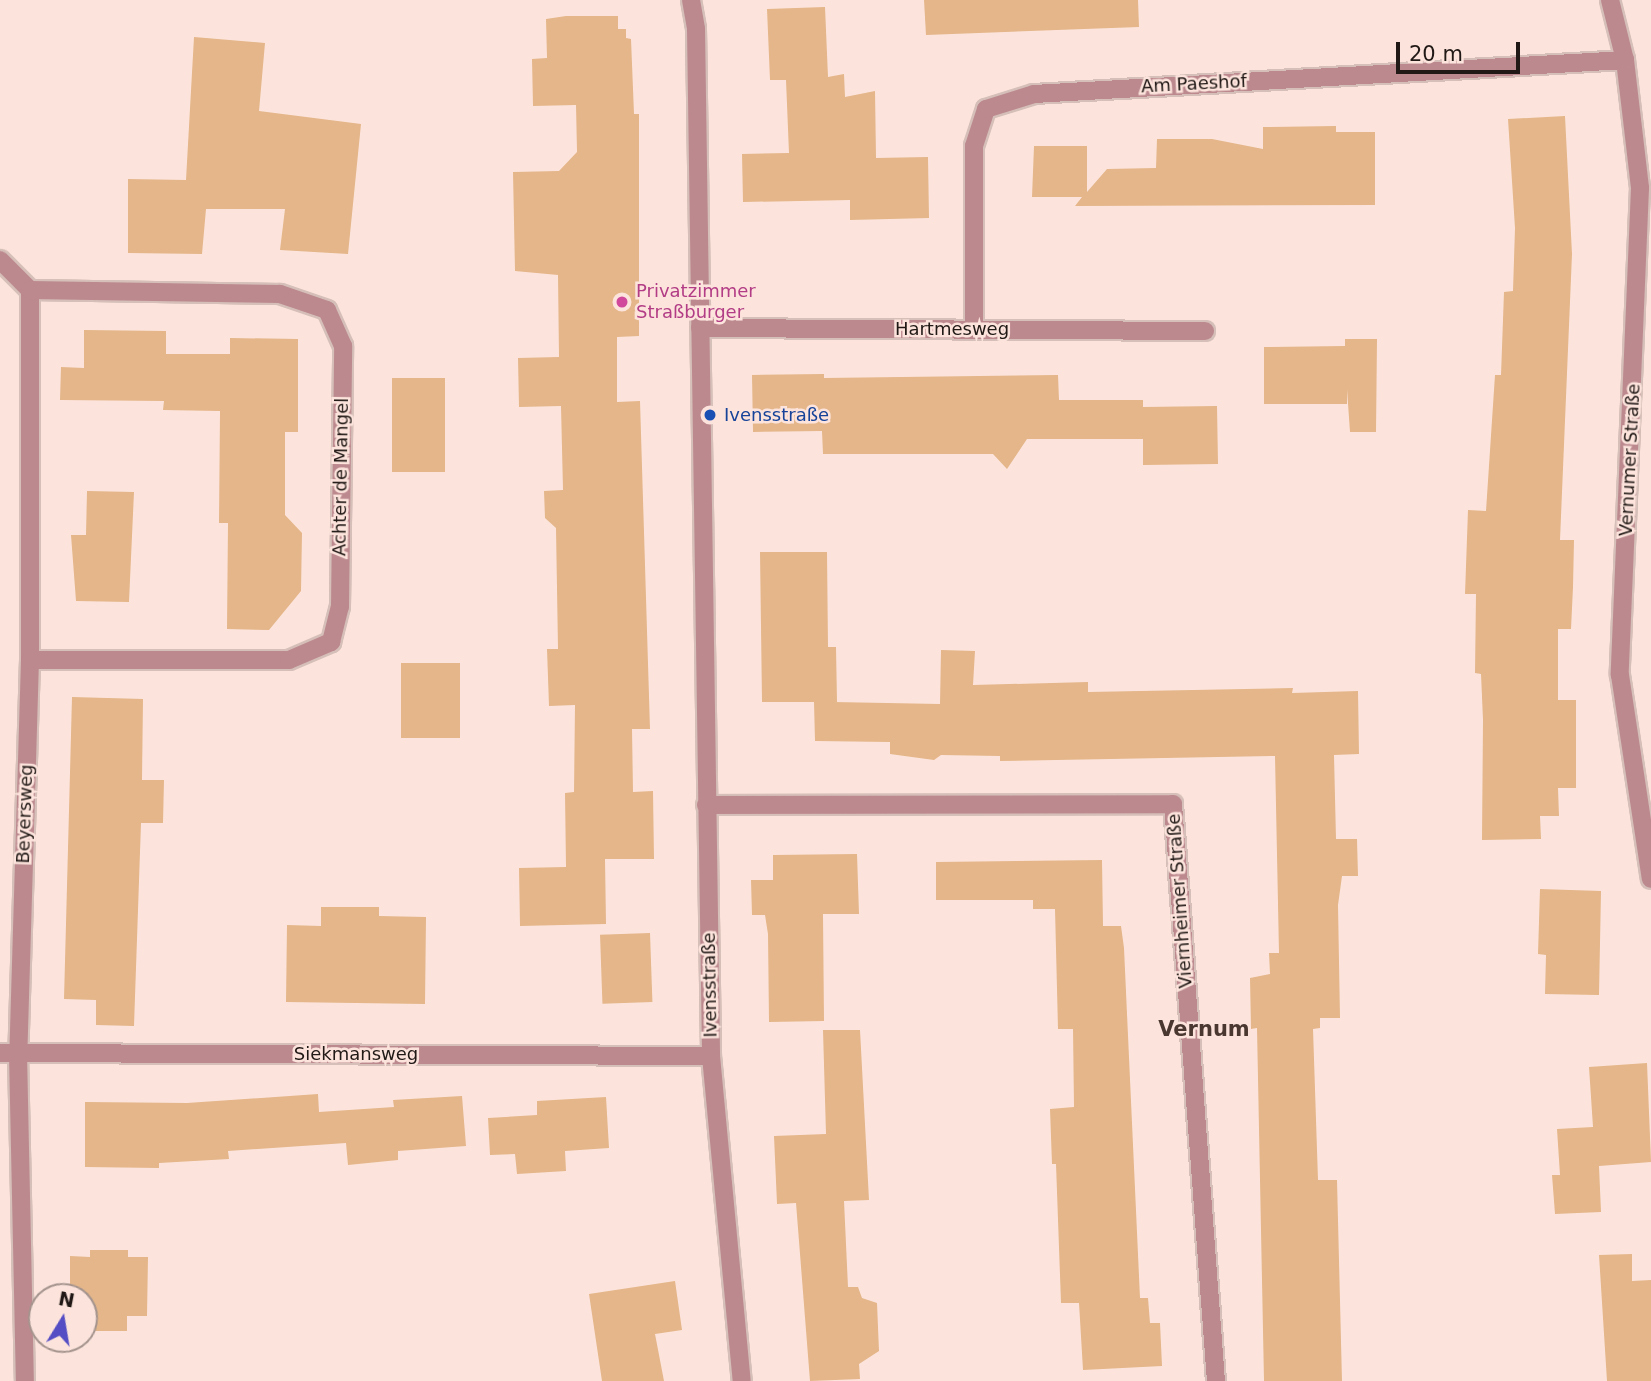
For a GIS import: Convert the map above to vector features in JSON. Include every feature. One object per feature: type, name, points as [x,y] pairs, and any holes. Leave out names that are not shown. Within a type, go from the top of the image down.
[{"type":"street","name":"Ivensstraße","points":[[691,0],[696,29],[711,1056],[742,1381]]},
{"type":"street","name":"Vernumer Straße","points":[[1610,0],[1625,60],[1636,129],[1640,255],[1620,675],[1651,879]]},
{"type":"street","name":"Am Paeshof","points":[[974,328],[974,146],[986,109],[1034,94],[1625,60]]},
{"type":"street","points":[[0,260],[30,290]]},
{"type":"street","name":"Beyersweg","points":[[25,1381],[9,1053],[30,660],[30,290]]},
{"type":"street","name":"Achter de Mangel","points":[[30,290],[280,294],[327,310],[343,346],[340,607],[331,642],[289,660],[30,660]]},
{"type":"street","name":"Hartmesweg","points":[[700,328],[1205,331]]},
{"type":"street","name":"Viernheimer Straße","points":[[706,805],[1173,804],[1216,1381]]},
{"type":"street","name":"Siekmansweg","points":[[9,1053],[711,1056]]},
{"type":"building","points":[[924,0],[1138,0],[1139,27],[926,35]]},
{"type":"building","points":[[825,7],[828,77],[844,74],[845,97],[875,91],[876,158],[928,157],[929,218],[850,220],[850,200],[743,202],[742,154],[789,153],[786,80],[770,80],[767,9]]},
{"type":"building","points":[[566,16],[618,16],[618,29],[626,29],[626,38],[631,39],[634,114],[639,114],[639,336],[617,337],[617,402],[640,401],[650,729],[632,729],[633,792],[653,791],[654,859],[605,859],[606,924],[520,926],[519,868],[566,867],[565,793],[574,792],[575,705],[549,706],[547,649],[558,649],[556,528],[545,518],[544,491],[563,490],[561,406],[519,407],[518,358],[559,357],[558,275],[515,271],[513,172],[559,171],[577,152],[576,105],[533,106],[532,59],[547,58],[546,19]]},
{"type":"building","points":[[194,37],[265,43],[259,111],[361,124],[348,254],[280,250],[285,209],[206,209],[202,254],[128,253],[128,179],[186,180]]},
{"type":"building","points":[[1565,116],[1572,254],[1560,540],[1574,540],[1571,629],[1558,629],[1558,700],[1576,700],[1576,788],[1558,788],[1559,816],[1540,816],[1541,839],[1482,840],[1483,720],[1481,674],[1475,673],[1476,594],[1465,594],[1468,510],[1486,511],[1495,375],[1501,375],[1504,292],[1513,291],[1515,228],[1508,119]]},
{"type":"building","points":[[1336,126],[1336,132],[1375,132],[1375,205],[1075,206],[1082,197],[1032,197],[1034,146],[1087,146],[1087,192],[1107,169],[1156,168],[1157,139],[1212,139],[1263,149],[1263,127]]},
{"type":"building","points":[[84,330],[166,331],[166,354],[230,354],[230,338],[298,339],[298,432],[285,432],[285,515],[302,533],[301,591],[269,630],[227,629],[228,523],[219,523],[220,411],[163,410],[164,401],[60,400],[61,367],[84,368]]},
{"type":"building","points":[[1345,339],[1377,339],[1376,432],[1350,432],[1347,389],[1347,404],[1264,404],[1264,347],[1345,346]]},
{"type":"building","points":[[824,374],[824,378],[1058,375],[1059,400],[1143,400],[1143,407],[1217,406],[1218,464],[1143,465],[1143,439],[1027,439],[1007,469],[993,454],[823,454],[822,431],[753,432],[752,375]]},
{"type":"building","points":[[392,378],[445,378],[445,472],[392,472]]},
{"type":"building","points":[[87,491],[134,492],[129,602],[76,601],[71,535],[86,535]]},
{"type":"building","points":[[760,552],[827,552],[828,647],[836,647],[837,702],[833,702],[940,704],[941,650],[975,651],[973,685],[1088,682],[1088,692],[1293,688],[1292,693],[1358,691],[1359,754],[1334,755],[1336,839],[1357,839],[1358,876],[1342,876],[1338,905],[1340,1018],[1320,1018],[1320,1028],[1313,1029],[1318,1180],[1337,1180],[1342,1381],[1264,1381],[1257,1028],[1251,1029],[1250,978],[1270,974],[1269,953],[1279,953],[1275,756],[1000,761],[1000,756],[941,755],[934,760],[890,754],[890,742],[815,741],[814,702],[762,702]]},
{"type":"building","points":[[401,663],[460,663],[460,738],[401,738]]},
{"type":"building","points":[[72,697],[143,699],[142,780],[164,780],[163,823],[141,823],[134,1026],[96,1025],[96,1000],[64,999]]},
{"type":"building","points":[[857,854],[859,914],[823,914],[824,1021],[769,1022],[768,934],[765,915],[752,915],[751,880],[773,880],[773,855]]},
{"type":"building","points":[[1102,860],[1103,926],[1121,926],[1124,948],[1140,1298],[1148,1298],[1150,1323],[1160,1323],[1162,1366],[1083,1370],[1079,1303],[1061,1303],[1056,1164],[1052,1164],[1050,1109],[1074,1107],[1073,1029],[1058,1029],[1055,909],[1033,909],[1033,900],[936,900],[936,862]]},
{"type":"building","points":[[1540,889],[1601,891],[1599,995],[1545,994],[1546,955],[1538,954]]},
{"type":"building","points":[[321,907],[379,907],[379,916],[426,917],[425,1004],[286,1002],[287,925],[321,926]]},
{"type":"building","points":[[650,933],[652,1002],[602,1004],[600,935]]},
{"type":"building","points":[[823,1030],[860,1030],[869,1200],[844,1201],[848,1287],[858,1287],[862,1298],[877,1303],[879,1351],[859,1364],[860,1379],[810,1381],[796,1203],[777,1204],[774,1136],[826,1134]]},
{"type":"building","points":[[1647,1063],[1651,1162],[1599,1166],[1601,1212],[1555,1214],[1552,1175],[1560,1175],[1557,1129],[1593,1127],[1589,1067]]},
{"type":"building","points":[[318,1094],[319,1112],[394,1107],[393,1100],[462,1096],[466,1146],[398,1151],[398,1160],[348,1165],[346,1143],[228,1151],[229,1159],[159,1163],[159,1168],[85,1167],[85,1102],[187,1103]]},
{"type":"building","points":[[606,1097],[609,1148],[565,1151],[566,1171],[517,1174],[515,1154],[490,1155],[488,1118],[537,1115],[537,1101]]},
{"type":"building","points":[[90,1250],[128,1250],[128,1257],[148,1257],[147,1316],[127,1316],[127,1331],[98,1331],[98,1283],[70,1283],[70,1256],[90,1257]]},
{"type":"building","points":[[1632,1254],[1632,1281],[1651,1280],[1651,1381],[1607,1381],[1599,1255]]},
{"type":"building","points":[[675,1281],[682,1330],[655,1334],[664,1381],[602,1381],[589,1294]]},
{"type":"place","name":"Privatzimmer Straßburger","points":[[622,302]]},
{"type":"place","name":"Ivensstraße","points":[[710,415]]},
{"type":"district","name":"Vernum","points":[[1204,1029]]}]
